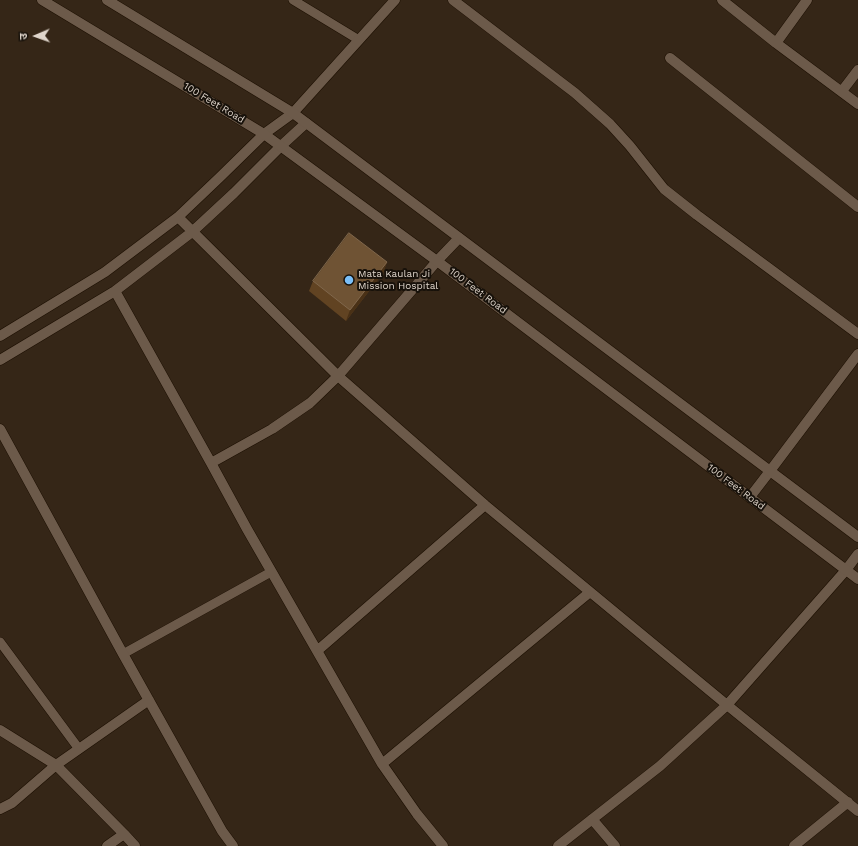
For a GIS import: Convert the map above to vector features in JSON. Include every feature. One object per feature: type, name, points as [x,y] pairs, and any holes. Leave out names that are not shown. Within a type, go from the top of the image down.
[{"type":"street","name":"100 Feet Road","points":[[42,0],[264,134],[281,146],[437,261],[858,579]]},
{"type":"street","points":[[107,0],[293,113],[858,537]]},
{"type":"street","points":[[0,336],[105,272],[178,217],[264,134],[293,113],[395,0]]},
{"type":"street","points":[[453,0],[575,93],[610,124],[630,146],[664,189],[858,334]]},
{"type":"street","points":[[722,0],[776,43],[858,104]]},
{"type":"street","points":[[776,43],[807,0]]},
{"type":"street","points":[[670,58],[858,207]]},
{"type":"street","points":[[842,91],[858,70]]},
{"type":"street","points":[[0,360],[115,290],[192,232],[306,123]]},
{"type":"street","points":[[178,217],[338,376],[485,506],[727,705],[858,810]]},
{"type":"street","points":[[211,462],[272,429],[310,404],[338,376],[437,261],[459,238]]},
{"type":"street","points":[[115,290],[247,529],[382,764],[417,814],[443,846]]},
{"type":"street","points":[[750,497],[858,354]]},
{"type":"street","points":[[0,429],[123,654],[222,831],[233,846]]},
{"type":"street","points":[[316,651],[485,506]]},
{"type":"street","points":[[558,846],[660,766],[727,705],[846,570],[858,554]]},
{"type":"street","points":[[382,764],[590,592]]},
{"type":"street","points":[[0,809],[12,803],[56,765],[149,700]]},
{"type":"street","points":[[0,730],[56,765],[135,846]]},
{"type":"street","points":[[794,846],[848,802]]},
{"type":"street","points":[[592,819],[615,846]]},
{"type":"street","points":[[107,846],[124,834]]},
{"type":"lane","points":[[293,0],[359,40]]},
{"type":"lane","points":[[123,654],[272,572]]},
{"type":"lane","points":[[0,642],[78,749]]},
{"type":"building","points":[[349,233],[387,262],[350,310],[313,281]]},
{"type":"place","name":"Mata Kaulan Ji Mission Hospital","points":[[349,280]]}]
